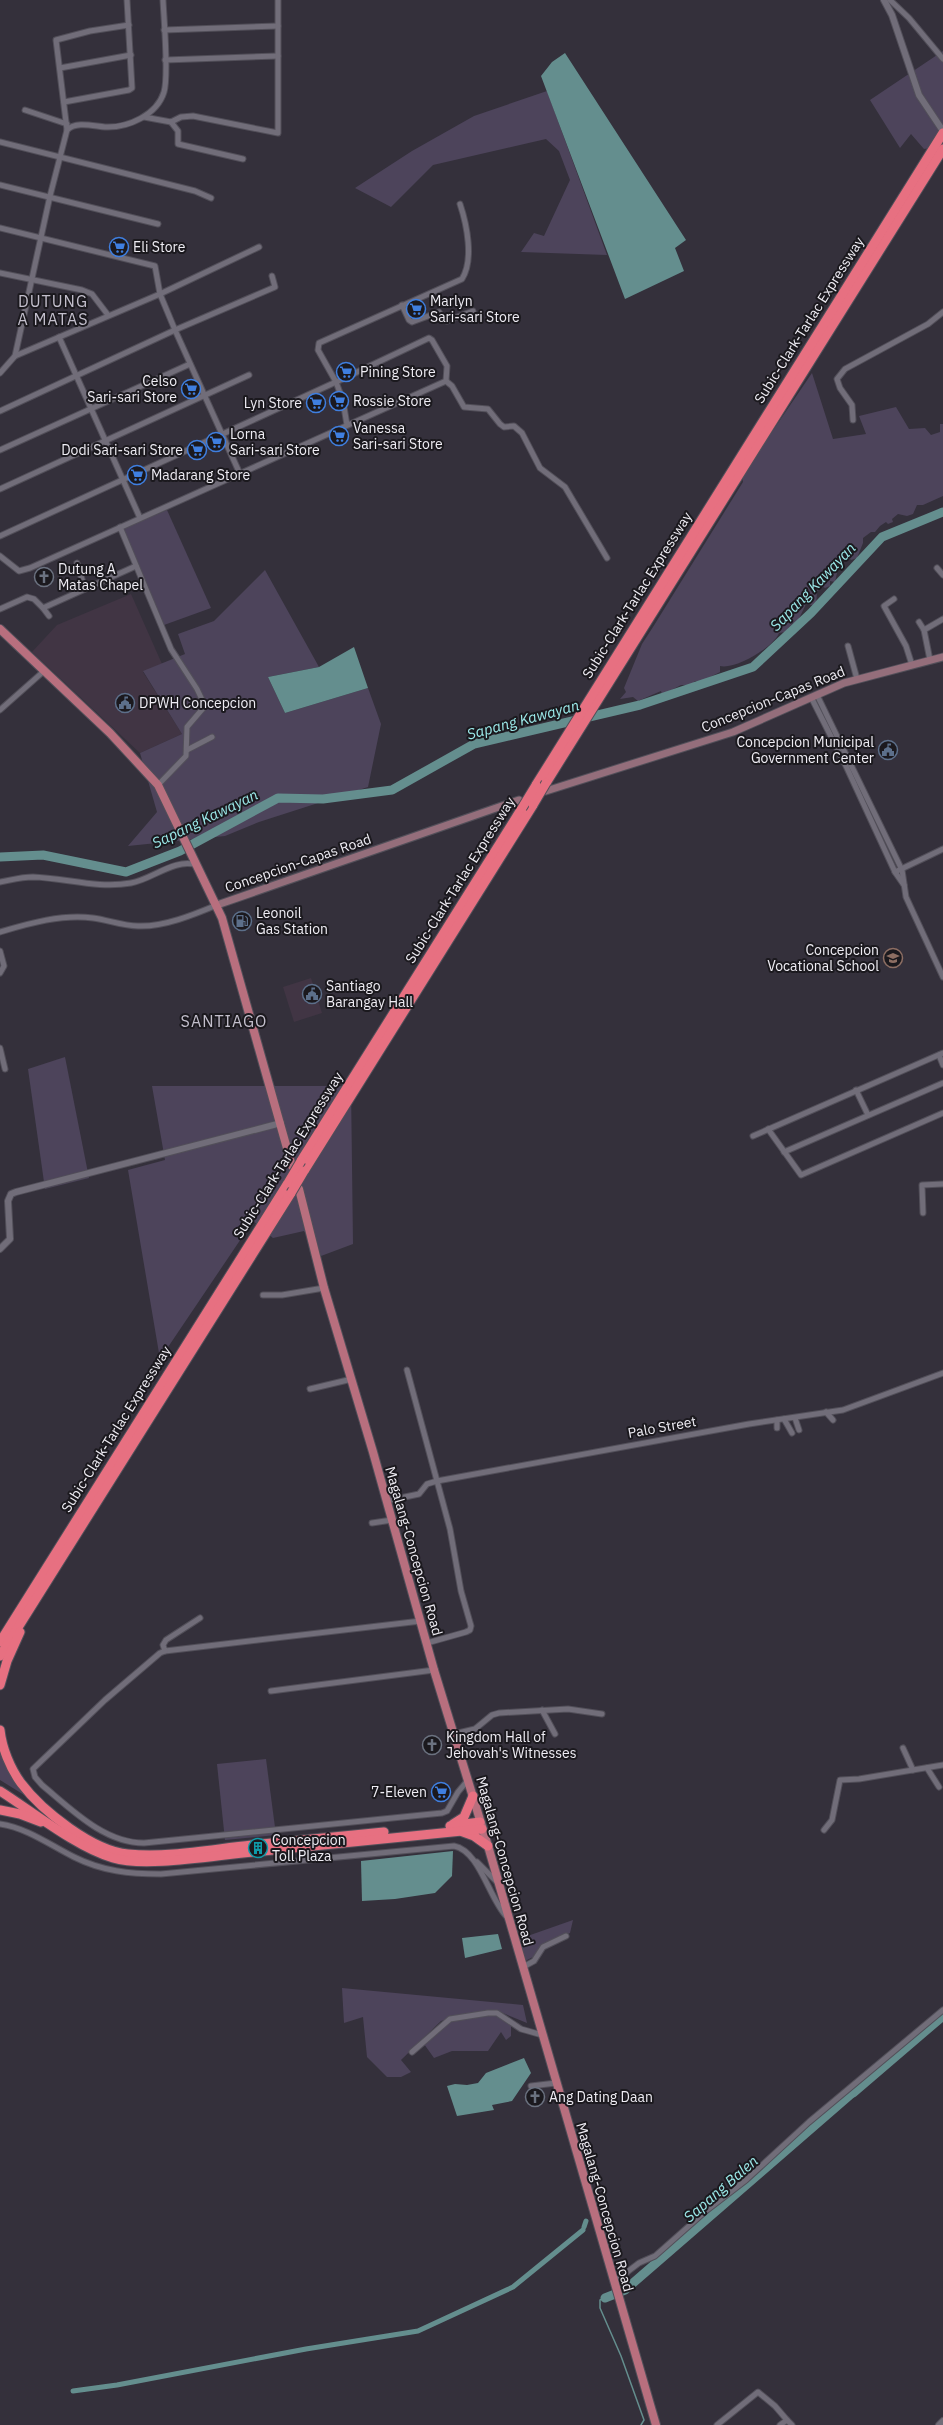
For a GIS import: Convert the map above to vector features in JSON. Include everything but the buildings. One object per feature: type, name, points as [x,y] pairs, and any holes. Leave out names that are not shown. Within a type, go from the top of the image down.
[{"type":"highway","name":"Subic-Clark-Tarlac Expressway","points":[[0,1642],[288,1183],[520,804],[536,785],[943,132]]},
{"type":"highway","name":"Subic-Clark-Tarlac Expressway","points":[[0,1656],[295,1191],[304,1171],[533,805],[546,787],[562,758],[943,149]]},
{"type":"highway","points":[[0,1685],[7,1661],[32,1605]]},
{"type":"highway","points":[[0,1730],[10,1763],[21,1783],[68,1831]]},
{"type":"highway","points":[[0,1785],[68,1831]]},
{"type":"highway","points":[[0,1791],[68,1831]]},
{"type":"highway","points":[[451,1828],[464,1817],[472,1796]]},
{"type":"highway","points":[[0,1810],[68,1831],[113,1851],[127,1854],[149,1855],[252,1848]]},
{"type":"highway","points":[[263,1847],[481,1825]]},
{"type":"highway","points":[[451,1828],[470,1834],[488,1846]]},
{"type":"main road","name":"Concepcion-Capas Road","points":[[0,629],[110,733],[158,785],[217,905],[520,804]]},
{"type":"main road","name":"Concepcion-Capas Road","points":[[546,787],[733,732],[814,696],[857,679],[943,657]]},
{"type":"main road","points":[[217,905],[292,1166]]},
{"type":"main road","name":"Magalang-Concepcion Road","points":[[295,1191],[352,1379],[434,1670],[488,1846],[618,2300],[656,2425]]},
{"type":"street","points":[[64,102],[130,90],[133,77],[127,0]]},
{"type":"street","points":[[67,130],[76,125],[121,126],[144,117],[159,102],[164,92],[165,60],[163,0]]},
{"type":"street","points":[[144,117],[171,122],[181,117],[193,116],[278,133],[278,0]]},
{"type":"street","points":[[884,0],[892,15],[920,95],[943,132]]},
{"type":"street","points":[[890,0],[909,18],[943,59]]},
{"type":"street","points":[[15,356],[50,196],[67,130],[56,40],[90,31],[128,25]]},
{"type":"street","points":[[164,30],[278,26]]},
{"type":"street","points":[[60,68],[131,55]]},
{"type":"street","points":[[165,60],[278,56]]},
{"type":"street","points":[[25,110],[67,124]]},
{"type":"street","points":[[171,122],[178,131],[178,144],[243,159]]},
{"type":"street","points":[[0,142],[195,191],[212,198]]},
{"type":"street","points":[[0,185],[50,196],[158,224]]},
{"type":"street","points":[[347,425],[343,401],[336,382],[318,350],[319,343],[462,279],[467,271],[468,261],[464,218],[460,204]]},
{"type":"street","points":[[0,228],[152,264],[157,269],[160,294],[203,395],[223,434],[240,474]]},
{"type":"street","points":[[0,373],[15,356],[160,294],[259,247]]},
{"type":"street","points":[[0,273],[92,294],[108,315]]},
{"type":"street","points":[[0,411],[175,330],[275,287],[272,276]]},
{"type":"street","points":[[402,305],[409,320],[412,322],[439,312],[443,320],[447,321],[473,311]]},
{"type":"street","points":[[853,420],[852,405],[840,388],[837,379],[840,374],[845,369],[928,324],[943,312]]},
{"type":"street","points":[[59,337],[140,518]]},
{"type":"street","points":[[0,536],[429,338],[441,354],[447,366],[446,381]]},
{"type":"street","points":[[0,450],[190,364]]},
{"type":"street","points":[[0,489],[248,375]]},
{"type":"street","points":[[0,556],[15,569],[24,570],[446,381]]},
{"type":"street","points":[[446,381],[452,386],[464,407],[488,409],[504,427],[514,426],[522,433],[540,468],[565,487],[608,558]]},
{"type":"street","points":[[120,528],[171,649],[204,702],[204,709],[187,727],[187,750],[183,762],[158,785]]},
{"type":"street","points":[[77,563],[85,589]]},
{"type":"street","points":[[43,608],[136,566]]},
{"type":"street","points":[[937,568],[943,575]]},
{"type":"street","points":[[0,609],[27,597],[34,599],[49,616]]},
{"type":"street","points":[[894,599],[884,606],[906,646],[912,665]]},
{"type":"street","points":[[924,630],[943,619]]},
{"type":"street","points":[[919,622],[924,630],[930,660]]},
{"type":"street","points":[[848,646],[857,679]]},
{"type":"street","points":[[0,710],[44,671]]},
{"type":"street","points":[[814,696],[902,870],[904,886],[912,911],[943,977]]},
{"type":"street","points":[[814,696],[895,872],[904,886]]},
{"type":"street","points":[[187,750],[212,737]]},
{"type":"street","points":[[895,872],[902,870],[943,849]]},
{"type":"street","points":[[0,882],[34,877],[107,884],[130,883],[149,878],[182,862],[196,863]]},
{"type":"street","points":[[0,932],[38,922],[71,917],[94,918],[127,925],[145,926],[190,915],[217,905]]},
{"type":"street","points":[[0,951],[4,966],[0,973]]},
{"type":"street","points":[[0,1048],[5,1069]]},
{"type":"street","points":[[753,1136],[941,1054],[943,1065]]},
{"type":"street","points":[[784,1152],[943,1083]]},
{"type":"street","points":[[856,1090],[868,1115]]},
{"type":"street","points":[[768,1129],[801,1176],[943,1112]]},
{"type":"street","points":[[0,1249],[11,1236],[8,1201],[11,1194],[280,1123]]},
{"type":"street","points":[[923,1213],[922,1185],[943,1184]]},
{"type":"street","points":[[263,1295],[282,1296],[324,1288]]},
{"type":"street","points":[[407,1370],[450,1529],[471,1628],[466,1632],[427,1643]]},
{"type":"street","name":"Palo Street","points":[[386,1501],[419,1494],[428,1484],[437,1481],[777,1420],[843,1410],[943,1373]]},
{"type":"street","points":[[310,1389],[352,1379]]},
{"type":"street","points":[[826,1412],[833,1420]]},
{"type":"street","points":[[795,1418],[799,1430]]},
{"type":"street","points":[[784,1419],[792,1433]]},
{"type":"street","points":[[776,1428],[777,1420]]},
{"type":"street","points":[[372,1523],[392,1520]]},
{"type":"street","points":[[165,1651],[163,1645],[166,1640],[200,1618]]},
{"type":"street","points":[[421,1621],[165,1651],[160,1653],[105,1700],[33,1769],[35,1778],[82,1816],[115,1837],[134,1843],[442,1813],[447,1811],[458,1792],[468,1780]]},
{"type":"street","points":[[271,1691],[434,1670]]},
{"type":"street","points":[[454,1734],[475,1729],[492,1715],[568,1709],[602,1714]]},
{"type":"street","points":[[542,1710],[555,1734]]},
{"type":"street","points":[[903,1748],[914,1770]]},
{"type":"street","points":[[824,1830],[832,1820],[840,1780],[943,1765]]},
{"type":"street","points":[[927,1768],[939,1787]]},
{"type":"street","points":[[0,1824],[26,1832],[100,1867],[126,1873],[161,1874],[446,1846],[459,1847],[498,1883]]},
{"type":"street","points":[[474,1860],[497,1906],[509,1920]]},
{"type":"street","points":[[523,1967],[534,1961],[543,1947],[566,1936]]},
{"type":"street","points":[[614,2285],[639,2264],[655,2256],[707,2210],[746,2180],[809,2122],[943,2010]]},
{"type":"street","points":[[412,2052],[450,2019],[488,2013],[497,2014],[521,2029],[542,2035]]},
{"type":"street","points":[[531,2086],[556,2083]]},
{"type":"street","points":[[717,2425],[758,2392],[775,2406],[792,2425]]},
{"type":"street","points":[[780,2425],[786,2420]]},
{"type":"street","points":[[939,2425],[943,2421]]},
{"type":"shaded area","points":[[943,51],[943,146],[924,149],[911,134],[900,148],[870,100]]},
{"type":"shaded area","points":[[565,53],[686,240],[675,248],[684,271],[625,299],[541,76],[552,62]]},
{"type":"shaded area","points":[[547,91],[607,255],[521,252],[534,233],[544,236],[570,180],[559,151],[546,139],[433,165],[391,207],[355,188],[412,151],[474,116]]},
{"type":"shaded area","points":[[812,373],[833,439],[866,434],[859,416],[896,407],[909,429],[925,428],[931,435],[940,432],[940,424],[943,424],[943,496],[923,505],[917,505],[913,514],[907,516],[898,514],[892,519],[893,522],[888,524],[886,522],[875,532],[871,532],[863,538],[863,543],[857,558],[851,560],[847,555],[835,568],[837,573],[835,582],[830,581],[830,586],[825,588],[822,586],[817,592],[816,606],[806,604],[796,625],[793,623],[785,632],[779,633],[776,639],[762,651],[744,661],[727,666],[720,666],[720,672],[700,682],[695,681],[692,685],[681,685],[662,695],[661,691],[638,701],[633,697],[620,699],[626,692],[624,688],[642,644],[743,482],[742,476]]},
{"type":"shaded area","points":[[167,510],[211,608],[164,625],[122,529]]},
{"type":"shaded area","points":[[265,570],[319,667],[268,677],[285,713],[368,688],[381,724],[368,787],[259,822],[225,836],[128,846],[157,812],[140,753],[182,734],[143,671],[185,654],[178,634],[214,621]]},
{"type":"shaded area","name":"DPWH Concepcion","points":[[131,594],[162,664],[143,672],[182,734],[140,753],[32,652],[57,625]]},
{"type":"shaded area","points":[[354,647],[368,688],[285,713],[268,677],[319,667]]},
{"type":"shaded area","points":[[311,978],[322,1013],[294,1022],[283,987]]},
{"type":"shaded area","points":[[65,1057],[89,1178],[45,1189],[28,1069]]},
{"type":"shaded area","points":[[152,1086],[351,1086],[353,1244],[321,1256],[304,1231],[273,1238],[253,1221],[160,1359],[128,1170],[165,1160]]},
{"type":"shaded area","points":[[0,1744],[29,1798],[0,1780]]},
{"type":"shaded area","points":[[266,1759],[276,1835],[225,1840],[217,1764]]},
{"type":"shaded area","points":[[453,1851],[452,1876],[435,1893],[395,1899],[362,1901],[361,1861]]},
{"type":"shaded area","points":[[573,1920],[570,1933],[541,1945],[533,1957],[525,1961],[519,1939]]},
{"type":"shaded area","points":[[498,1934],[502,1949],[465,1958],[462,1938]]},
{"type":"shaded area","points":[[342,1988],[523,2005],[527,2023],[498,2011],[470,2013],[441,2021],[401,2060],[411,2072],[401,2077],[387,2077],[367,2057],[363,2017],[344,2023]]},
{"type":"shaded area","points":[[490,2015],[498,2016],[511,2025],[511,2036],[506,2040],[501,2032],[488,2051],[452,2051],[434,2058],[424,2044],[448,2022]]},
{"type":"shaded area","points":[[524,2058],[531,2073],[512,2101],[492,2105],[494,2110],[457,2116],[447,2086],[455,2084],[467,2085],[478,2083],[486,2073]]},
{"type":"waterway","name":"Sapang Kawayan","points":[[0,857],[43,855],[126,872],[180,851],[278,798],[323,799],[392,790],[474,744],[640,705],[753,667],[811,613],[882,537],[943,512]]},
{"type":"waterway","name":"Sapang Balen","points":[[853,2093],[943,2016]]},
{"type":"waterway","name":"Sapang Balen","points":[[605,2298],[625,2290],[851,2094]]},
{"type":"waterway","points":[[584,2227],[586,2221]]},
{"type":"waterway","points":[[73,2391],[117,2385],[306,2349],[418,2331],[513,2287],[583,2230]]},
{"type":"waterway","points":[[605,2298],[600,2300],[600,2308],[621,2356],[644,2420],[641,2425]]},
{"type":"place","name":"Eli Store","points":[[119,247]]},
{"type":"place","name":"Marlyn Sari-sari Store","points":[[416,309]]},
{"type":"place","name":"Pining Store","points":[[346,372]]},
{"type":"place","name":"Celso Sari-sari Store","points":[[191,389]]},
{"type":"place","name":"Rossie Store","points":[[339,401]]},
{"type":"place","name":"Lyn Store","points":[[316,403]]},
{"type":"place","name":"Vanessa Sari-sari Store","points":[[339,436]]},
{"type":"place","name":"Lorna Sari-sari Store","points":[[216,442]]},
{"type":"place","name":"Dodi Sari-sari Store","points":[[197,450]]},
{"type":"place","name":"Madarang Store","points":[[137,475]]},
{"type":"place","name":"Dutung A Matas Chapel","points":[[44,577]]},
{"type":"place","name":"DPWH Concepcion","points":[[125,703]]},
{"type":"place","name":"Concepcion Municipal Government Center","points":[[888,750]]},
{"type":"place","name":"Leonoil Gas Station","points":[[242,921]]},
{"type":"place","name":"Concepcion Vocational School","points":[[893,958]]},
{"type":"place","name":"Santiago Barangay Hall","points":[[312,994]]},
{"type":"place","name":"Kingdom Hall of Jehovah's Witnesses","points":[[432,1745]]},
{"type":"place","name":"7-Eleven","points":[[441,1792]]},
{"type":"place","name":"Concepcion Toll Plaza","points":[[258,1848]]},
{"type":"place","name":"Ang Dating Daan","points":[[535,2097]]},
{"type":"district","name":"DUTUNG A MATAS","points":[[53,310]]},
{"type":"district","name":"SANTIAGO","points":[[224,1021]]}]
